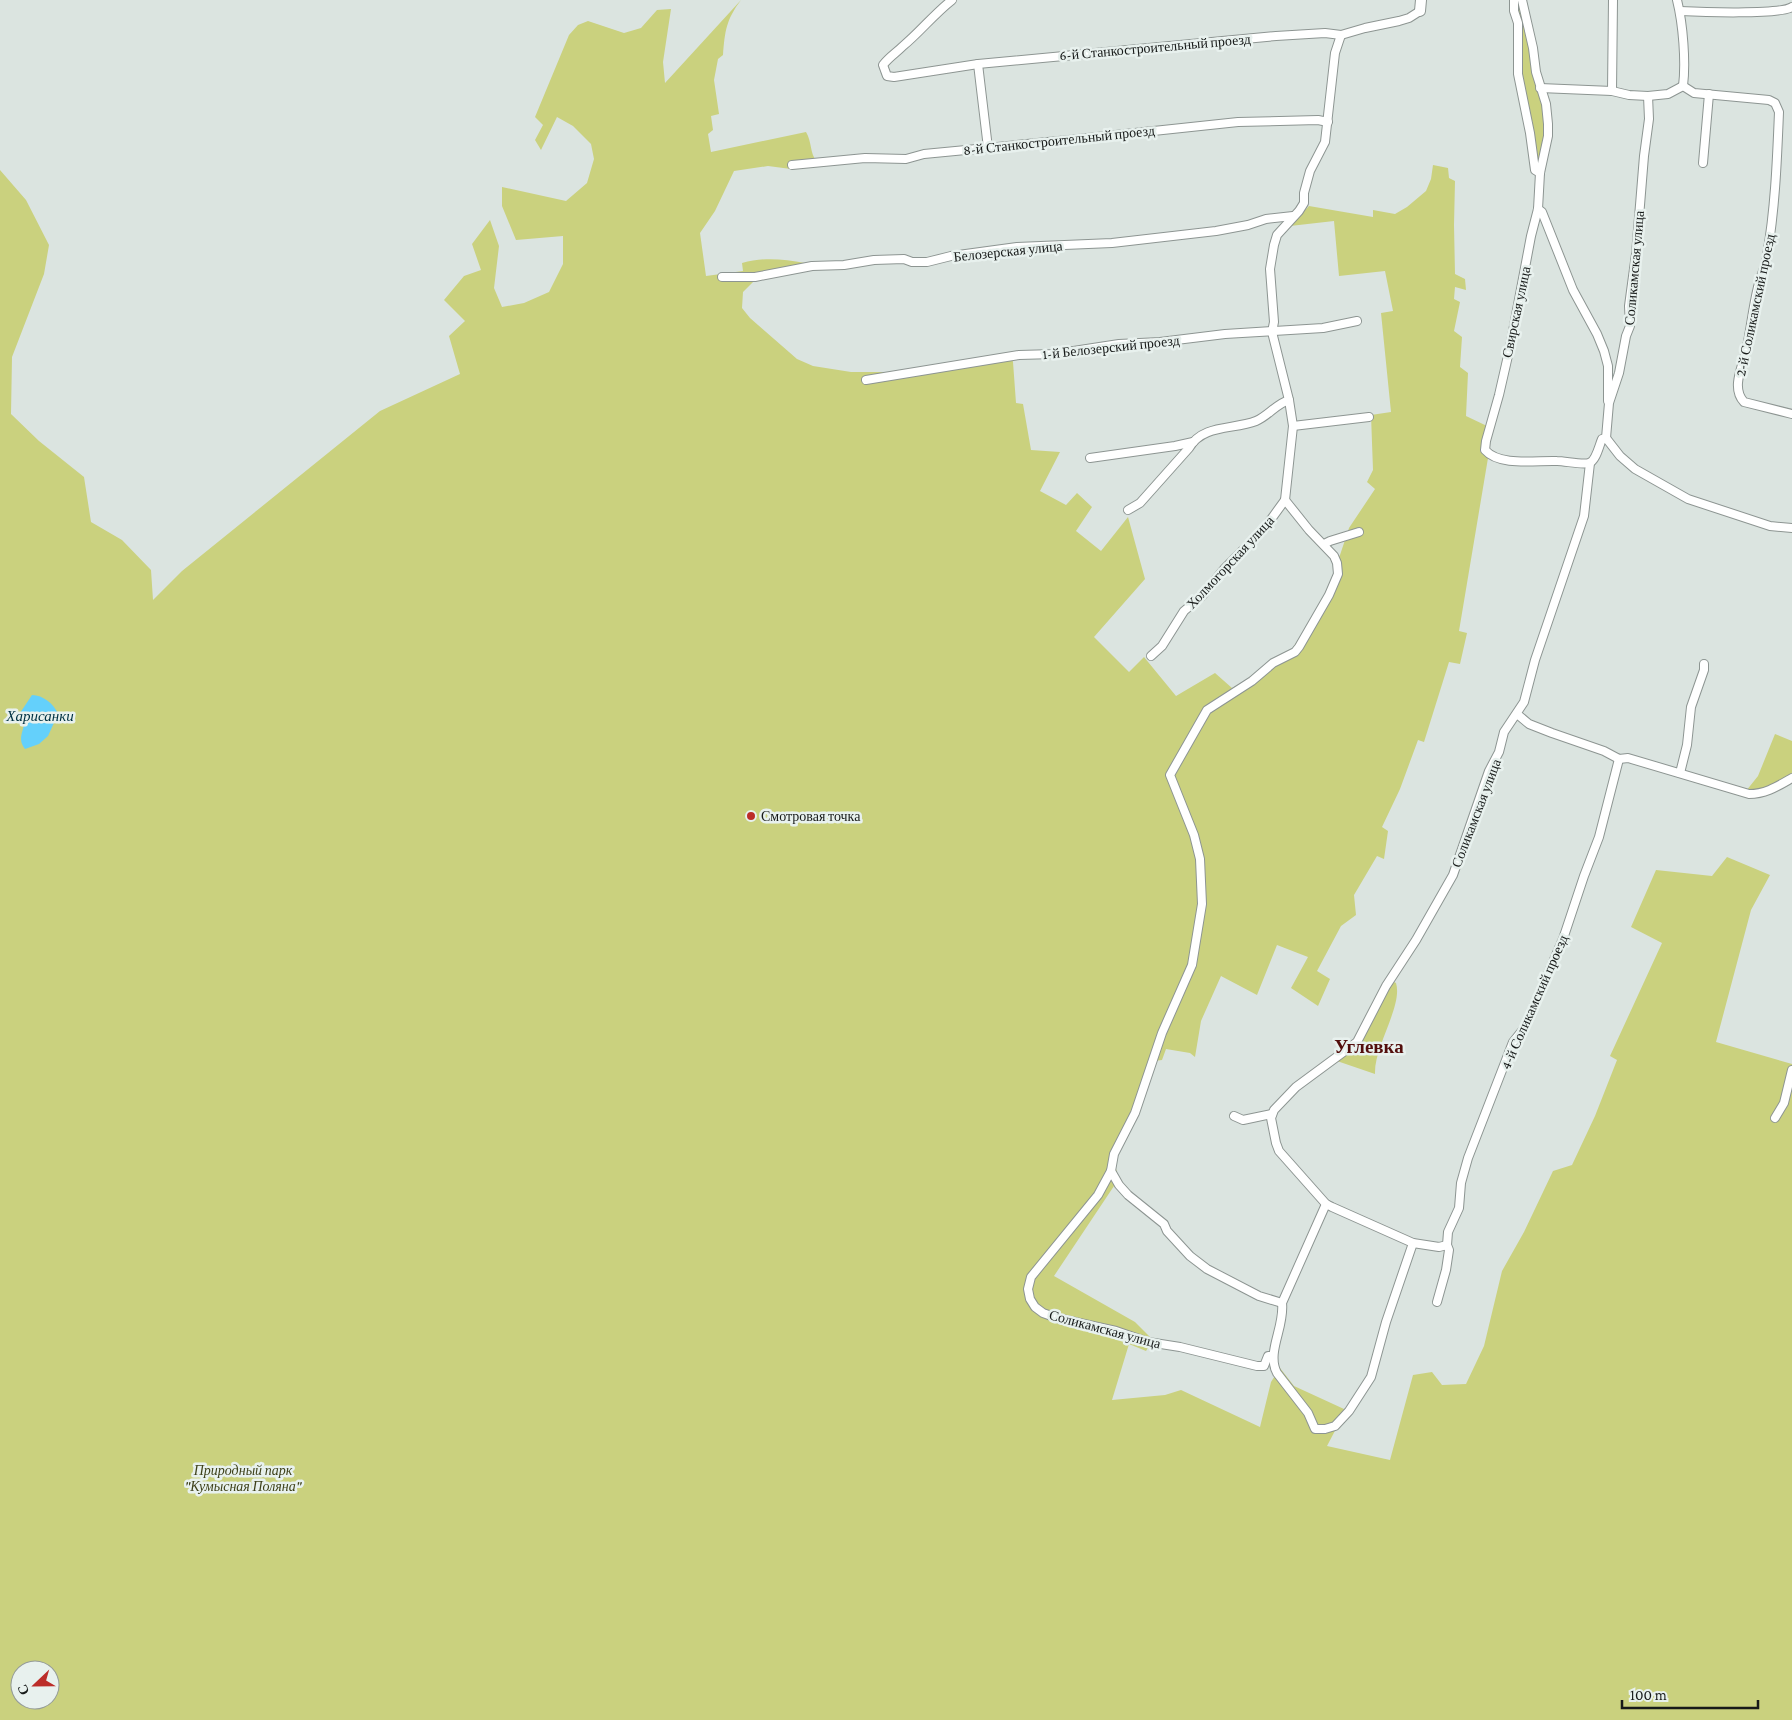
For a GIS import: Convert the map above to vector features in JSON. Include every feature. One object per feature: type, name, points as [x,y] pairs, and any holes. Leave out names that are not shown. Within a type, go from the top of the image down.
[{"type":"street","name":"6-й Станкостроительный проезд","points":[[952,0],[888,59],[883,65],[888,76],[978,64],[1276,36],[1325,33],[1341,35],[1409,18],[1420,5]]},
{"type":"street","name":"Свирская улица","points":[[1514,0],[1514,11],[1518,23],[1520,91],[1530,133],[1535,170],[1540,173]]},
{"type":"street","name":"Свирская улица","points":[[1522,0],[1540,88],[1546,104],[1548,124],[1545,152],[1540,173],[1538,209],[1530,236],[1510,347],[1485,450],[1496,457],[1535,463],[1554,461],[1590,463]]},
{"type":"street","points":[[1612,91],[1613,0]]},
{"type":"street","points":[[1540,88],[1612,91],[1629,95],[1648,96],[1668,94],[1683,86],[1680,11],[1677,0]]},
{"type":"street","points":[[1680,11],[1750,12],[1786,10],[1792,7]]},
{"type":"street","name":"Холмогорская улица","points":[[1151,656],[1162,646],[1184,611],[1202,596],[1225,568],[1264,530],[1285,500],[1293,426],[1289,400],[1272,332],[1274,322],[1270,269],[1277,235],[1304,203],[1304,193],[1310,171],[1324,142],[1328,122],[1332,68],[1341,35]]},
{"type":"street","points":[[978,64],[988,148]]},
{"type":"street","name":"2-й Соликамский проезд","points":[[1683,86],[1694,93],[1769,100],[1775,103],[1779,112],[1776,184],[1766,263],[1758,286],[1750,322],[1747,348],[1739,375],[1738,393],[1744,402],[1792,414]]},
{"type":"street","points":[[1703,163],[1709,94]]},
{"type":"street","name":"Соликамская улица","points":[[1606,438],[1608,402],[1619,372],[1626,336],[1630,326],[1629,306],[1636,254],[1643,164],[1650,119],[1648,96]]},
{"type":"street","name":"8-й Станкостроительный проезд","points":[[792,165],[864,158],[906,159],[924,154],[1238,122],[1318,120],[1328,122]]},
{"type":"street","points":[[1538,209],[1542,212],[1573,290],[1604,350],[1608,366],[1608,402]]},
{"type":"street","name":"Белозерская улица","points":[[722,277],[755,277],[812,266],[844,265],[874,260],[904,259],[912,262],[927,262],[951,256],[1017,247],[1122,242],[1216,231],[1248,225],[1266,219],[1293,216]]},
{"type":"street","name":"1-й Белозерский проезд","points":[[866,380],[1019,355],[1054,354],[1119,344],[1160,342],[1225,334],[1323,328],[1357,321]]},
{"type":"street","points":[[1090,458],[1193,442],[1213,429],[1239,427],[1258,420],[1281,403],[1289,400]]},
{"type":"street","points":[[1293,426],[1369,417]]},
{"type":"street","points":[[1590,463],[1602,439],[1606,438],[1620,456],[1635,469],[1688,499],[1770,526],[1792,528]]},
{"type":"street","points":[[1128,510],[1140,503],[1193,442]]},
{"type":"street","name":"Соликамская улица","points":[[1272,1114],[1278,1104],[1296,1087],[1357,1042],[1386,986],[1416,940],[1453,875],[1489,771],[1499,752],[1504,732],[1518,714],[1524,702],[1535,660],[1584,516],[1590,463]]},
{"type":"street","points":[[1285,500],[1309,530],[1324,544],[1359,532]]},
{"type":"street","name":"Соликамская улица","points":[[1272,1356],[1268,1356],[1264,1366],[1257,1366],[1180,1347],[1148,1342],[1116,1331],[1057,1318],[1043,1313],[1035,1307],[1030,1299],[1028,1289],[1031,1277],[1098,1195],[1111,1171],[1114,1154],[1134,1113],[1162,1032],[1192,965],[1202,904],[1200,859],[1194,835],[1170,774],[1207,710],[1252,681],[1273,663],[1295,652],[1299,647],[1329,595],[1338,574],[1338,563],[1324,544]]},
{"type":"street","points":[[1680,773],[1687,745],[1691,707],[1704,670],[1704,664]]},
{"type":"street","points":[[1518,714],[1529,724],[1604,751],[1619,759],[1628,758],[1749,794],[1760,794],[1771,790],[1792,778]]},
{"type":"street","name":"4-й Соликамский проезд","points":[[1436,1302],[1450,1250],[1447,1246],[1448,1232],[1459,1208],[1460,1183],[1468,1158],[1513,1042],[1525,1027],[1562,939],[1599,837],[1619,759]]},
{"type":"street","points":[[1775,1118],[1784,1103],[1792,1070]]},
{"type":"street","points":[[1234,1116],[1243,1120],[1272,1114],[1279,1151],[1326,1204],[1413,1242],[1439,1247],[1447,1246]]},
{"type":"street","points":[[1111,1171],[1118,1185],[1164,1224],[1167,1231],[1190,1256],[1207,1268],[1259,1296],[1282,1303]]},
{"type":"street","points":[[1326,1204],[1282,1303],[1281,1327],[1272,1356],[1273,1366],[1277,1374],[1308,1413],[1315,1429],[1335,1426],[1349,1411],[1371,1377],[1386,1322],[1413,1242]]},
{"type":"green space","name":"Природный парк \"Кумысная Поляна\"","points":[[741,0],[729,20],[723,55],[718,59],[714,80],[719,114],[711,116],[713,130],[708,134],[711,152],[806,132],[816,160],[815,166],[791,169],[768,166],[734,171],[715,211],[700,233],[706,276],[743,271],[742,263],[765,259],[805,263],[804,270],[756,279],[743,292],[742,308],[750,318],[797,359],[813,366],[851,372],[888,372],[1010,353],[1013,362],[1016,403],[1023,404],[1031,450],[1060,452],[1040,491],[1066,505],[1077,493],[1092,507],[1076,531],[1101,551],[1128,517],[1145,579],[1094,637],[1129,672],[1144,657],[1176,696],[1215,673],[1232,688],[1249,679],[1271,661],[1292,649],[1322,603],[1337,573],[1335,564],[1349,528],[1375,489],[1367,482],[1373,470],[1371,415],[1391,412],[1381,313],[1393,311],[1385,271],[1339,276],[1334,221],[1290,226],[1309,206],[1373,217],[1373,210],[1395,214],[1407,207],[1426,191],[1431,179],[1433,165],[1448,168],[1449,178],[1455,181],[1455,274],[1465,279],[1466,290],[1455,287],[1454,299],[1460,302],[1454,331],[1462,337],[1460,367],[1468,373],[1466,416],[1487,426],[1480,451],[1488,458],[1459,631],[1467,633],[1460,664],[1449,662],[1424,742],[1418,740],[1400,789],[1382,827],[1388,831],[1384,859],[1377,856],[1354,895],[1356,915],[1341,926],[1317,971],[1330,979],[1318,1006],[1291,988],[1308,957],[1277,945],[1257,995],[1221,976],[1201,1021],[1195,1057],[1190,1053],[1166,1049],[1162,1060],[1154,1061],[1116,1155],[1115,1165],[1120,1183],[1114,1186],[1054,1276],[1135,1322],[1153,1340],[1146,1351],[1129,1344],[1112,1400],[1165,1395],[1181,1390],[1260,1427],[1271,1382],[1280,1368],[1294,1386],[1344,1409],[1327,1446],[1390,1460],[1413,1375],[1432,1372],[1442,1385],[1466,1384],[1484,1346],[1502,1271],[1524,1232],[1553,1171],[1572,1165],[1595,1116],[1617,1060],[1610,1056],[1662,943],[1631,927],[1656,870],[1712,876],[1727,857],[1770,875],[1751,910],[1716,1042],[1792,1064],[1792,1720],[0,1720],[0,170],[26,200],[49,245],[44,274],[12,357],[11,414],[39,441],[84,477],[91,522],[122,540],[151,570],[153,600],[182,571],[380,411],[460,374],[449,336],[465,321],[444,300],[464,276],[481,270],[472,244],[490,220],[499,246],[494,288],[502,307],[524,303],[549,292],[563,264],[563,236],[516,240],[502,206],[502,187],[566,201],[587,183],[594,159],[591,144],[573,126],[557,117],[541,150],[535,140],[543,125],[535,117],[569,35],[578,25],[588,21],[624,33],[641,28],[657,10],[671,9],[663,62],[665,83]]},
{"type":"green space","points":[[1517,0],[1520,0],[1546,121],[1538,166],[1533,123],[1528,111],[1521,75],[1522,60]]},
{"type":"green space","points":[[1775,734],[1792,741],[1792,776],[1760,792],[1746,791],[1758,776]]},
{"type":"green space","points":[[1392,981],[1396,983],[1396,1003],[1379,1051],[1375,1074],[1337,1061],[1358,1044]]},
{"type":"water","name":"Харисанки","points":[[32,695],[48,701],[58,714],[48,736],[39,744],[25,749],[21,740],[24,722],[20,713]]},
{"type":"place","name":"Смотровая точка","points":[[751,816]]},
{"type":"district","name":"Углевка","points":[[1369,1046]]}]
